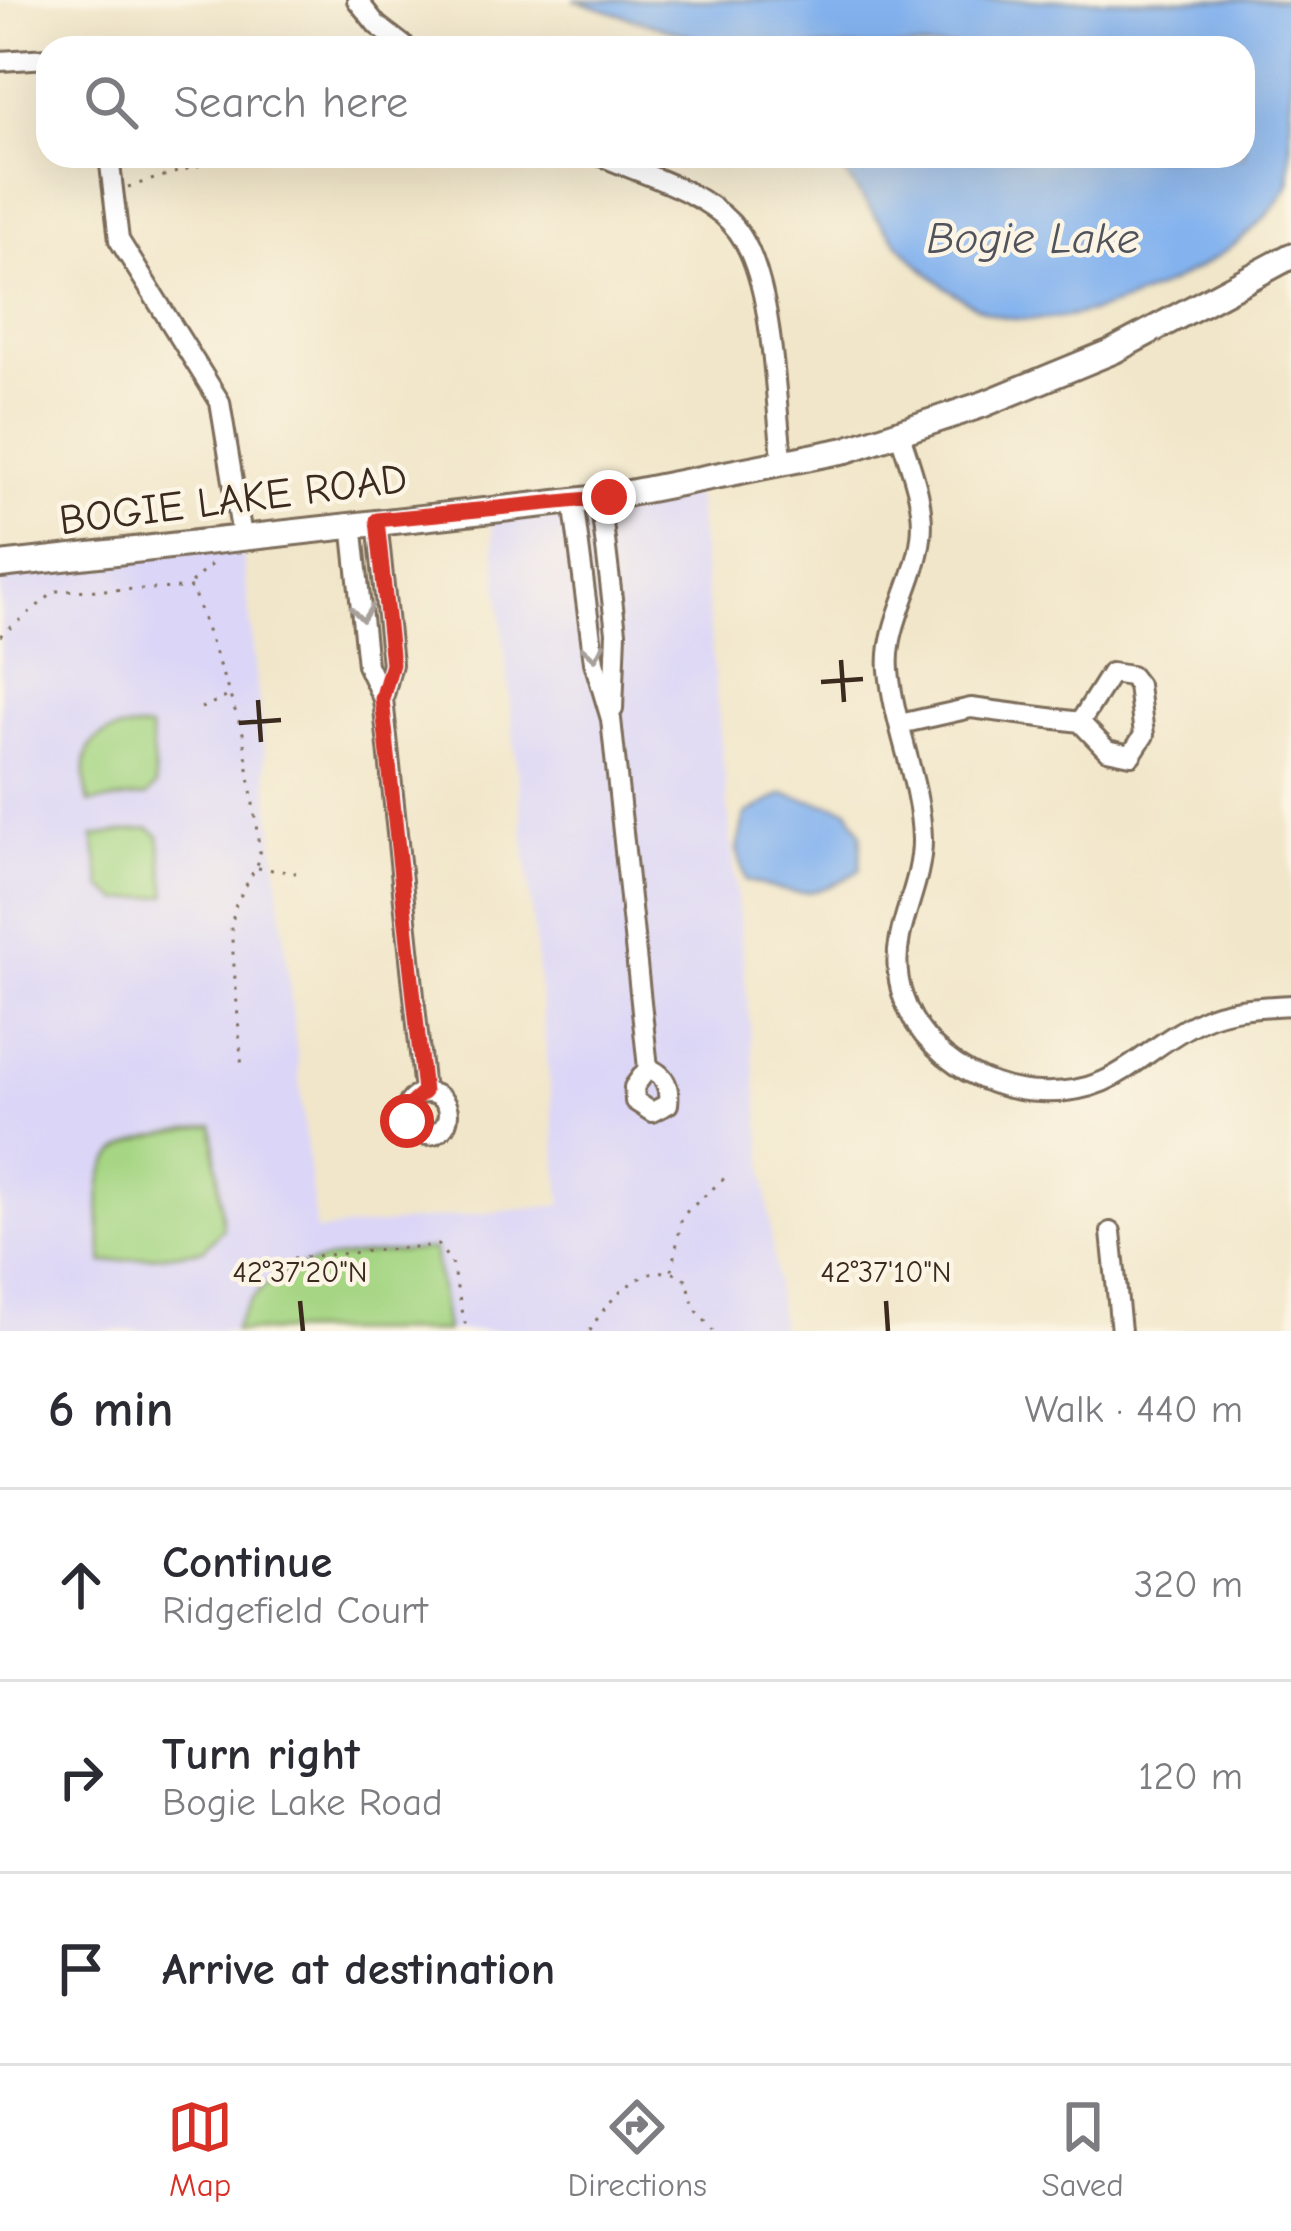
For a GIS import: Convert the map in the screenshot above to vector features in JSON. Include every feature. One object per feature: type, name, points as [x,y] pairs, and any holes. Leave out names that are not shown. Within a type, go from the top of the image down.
[{"type":"main road","name":"BOGIE LAKE ROAD","points":[[0,565],[600,498],[783,464],[984,404],[1113,351],[1291,256]]},
{"type":"street","points":[[357,0],[394,36]]},
{"type":"street","points":[[0,61],[36,59]]},
{"type":"street","points":[[110,168],[119,240],[220,402],[233,457],[235,537]]},
{"type":"street","points":[[627,168],[680,192],[734,226],[761,295],[783,464]]},
{"type":"street","points":[[899,431],[922,537],[890,651],[922,843],[919,876],[900,939],[899,967],[912,1018],[948,1060],[967,1074],[1017,1090],[1078,1091],[1128,1072],[1203,1019],[1291,1005]]},
{"type":"street","points":[[600,498],[617,663],[611,719]]},
{"type":"street","points":[[573,500],[594,662],[611,719],[648,1068]]},
{"type":"street","points":[[365,521],[367,665],[382,699],[424,1092]]},
{"type":"street","points":[[586,597],[612,593]]},
{"type":"street","points":[[900,724],[970,708],[1080,722],[1107,750],[1131,755],[1144,735],[1138,685],[1130,676],[1111,673],[1080,722]]},
{"type":"street","points":[[1111,1232],[1121,1331]]},
{"type":"path","points":[[112,190],[188,168]]},
{"type":"path","points":[[0,636],[56,591],[190,584],[235,537]]},
{"type":"path","points":[[190,584],[232,694],[258,839],[256,868],[236,904],[231,927],[242,1070]]},
{"type":"path","points":[[201,708],[232,694]]},
{"type":"path","points":[[256,868],[296,873]]},
{"type":"path","points":[[672,1272],[682,1216],[728,1175]]},
{"type":"path","points":[[293,1258],[438,1245],[451,1262],[467,1331]]},
{"type":"path","points":[[590,1331],[602,1306],[638,1279],[672,1272],[687,1280],[694,1307],[713,1331]]},
{"type":"shaded area","points":[[696,494],[781,1331],[0,1331],[0,572],[242,544],[316,1231],[562,1205],[491,517]]},
{"type":"green space","points":[[150,729],[156,786],[147,796],[89,803],[85,767],[92,744],[114,732]]},
{"type":"green space","points":[[149,828],[159,836],[167,895],[120,901],[102,887],[93,836]]},
{"type":"green space","points":[[213,1126],[223,1228],[203,1250],[103,1263],[100,1196],[103,1174],[112,1158],[147,1138]]},
{"type":"green space","points":[[434,1249],[446,1331],[234,1331],[248,1304],[291,1270],[347,1256]]},
{"type":"water","name":"Bogie Lake","points":[[574,0],[1291,0],[1289,183],[1269,212],[1238,241],[1199,268],[1154,290],[1061,318],[1019,319],[985,311],[918,264],[842,168],[1255,168],[1255,36],[690,36]]},
{"type":"water","points":[[783,794],[848,809],[861,833],[860,870],[830,886],[805,892],[746,880],[737,850],[745,815]]},
{"type":"route","points":[[407,1121],[407,1107],[424,1092],[382,699],[392,664],[377,520],[609,497]]}]
